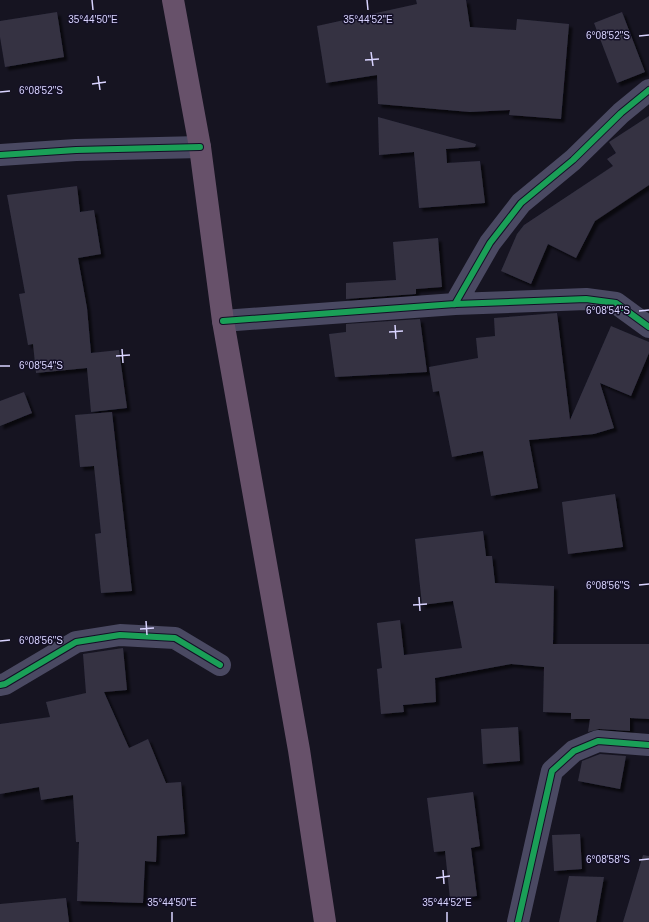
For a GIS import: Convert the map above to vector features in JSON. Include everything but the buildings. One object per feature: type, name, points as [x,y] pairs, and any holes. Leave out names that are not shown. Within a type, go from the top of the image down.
[{"type":"highway","points":[[173,0],[200,147],[223,321],[299,750],[325,922]]},
{"type":"street","points":[[455,304],[490,243],[521,204],[573,160],[621,113],[649,90]]},
{"type":"street","points":[[0,155],[76,150],[200,147]]},
{"type":"street","points":[[223,321],[455,304],[586,299],[616,304],[649,327]]},
{"type":"street","points":[[0,685],[76,642],[120,635],[175,638],[220,666]]},
{"type":"street","points":[[518,922],[552,771],[574,751],[598,741],[649,745]]},
{"type":"cycle path","points":[[455,304],[490,243],[521,203],[573,160],[621,113],[649,90]]},
{"type":"cycle path","points":[[0,155],[76,150],[200,147]]},
{"type":"cycle path","points":[[223,321],[455,304],[586,299],[616,303],[649,327]]},
{"type":"cycle path","points":[[0,685],[5,684],[76,642],[120,635],[175,638],[220,665]]},
{"type":"cycle path","points":[[518,922],[552,771],[574,751],[598,741],[649,745]]}]
